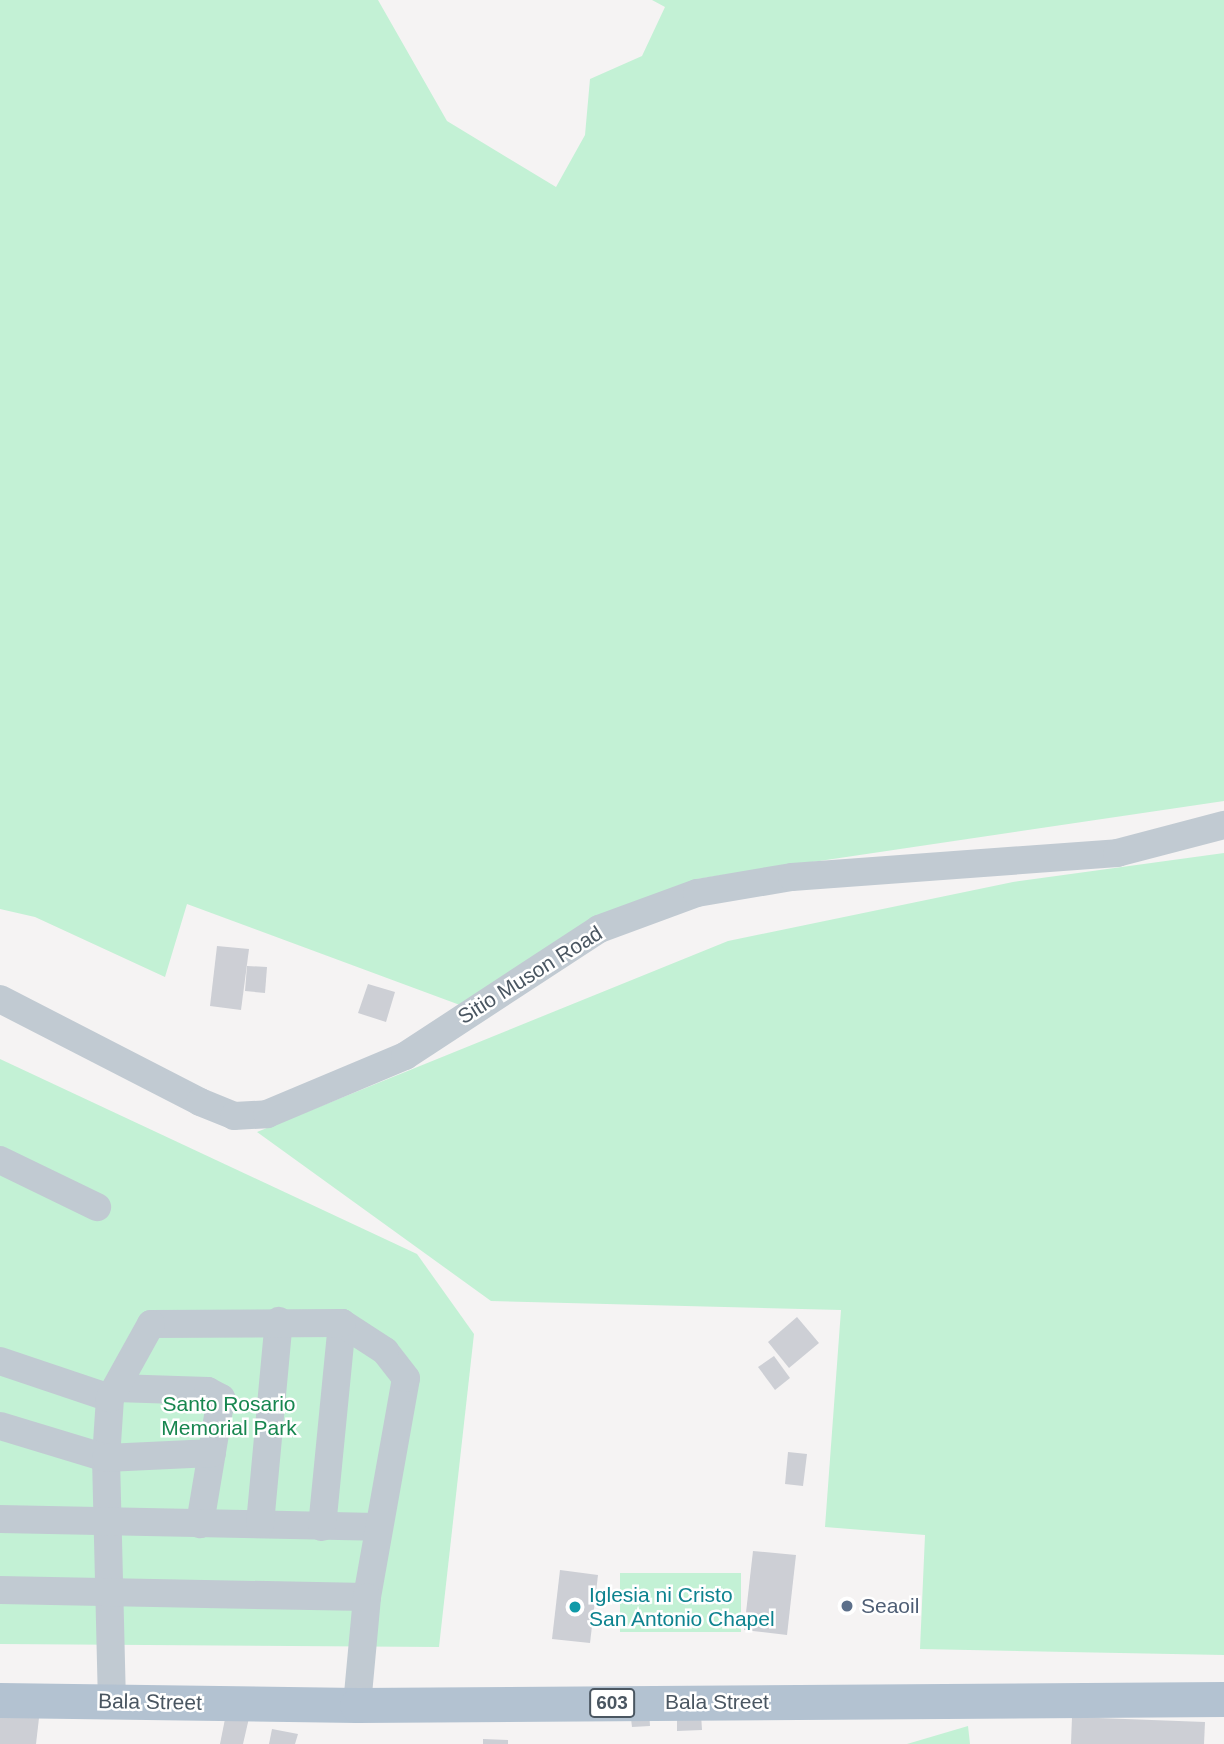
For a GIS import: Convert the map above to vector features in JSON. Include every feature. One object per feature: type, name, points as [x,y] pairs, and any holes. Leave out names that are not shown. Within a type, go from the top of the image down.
[{"type":"main road","name":"Bala Street","points":[[0,1700],[357,1705],[1224,1699]]},
{"type":"street","name":"Sitio Muson Road","points":[[0,999],[200,1102],[234,1116],[267,1114],[405,1056],[599,929],[697,893],[792,877],[1117,853],[1224,825]]},
{"type":"street","points":[[0,1160],[97,1207]]},
{"type":"street","points":[[260,1524],[279,1321]]},
{"type":"street","points":[[112,1701],[106,1458],[113,1393],[150,1324],[279,1321],[342,1323],[400,1363],[406,1378],[376,1527],[357,1705]]},
{"type":"street","points":[[322,1527],[342,1323]]},
{"type":"street","points":[[0,1361],[113,1393],[216,1393],[221,1398],[200,1524]]},
{"type":"street","points":[[0,1426],[106,1458],[212,1453]]},
{"type":"street","points":[[0,1519],[376,1527]]},
{"type":"street","points":[[0,1590],[367,1597]]},
{"type":"green space","points":[[0,0],[378,0],[447,121],[556,187],[585,135],[590,79],[642,56],[665,7],[652,0],[1224,0],[1224,801],[697,879],[468,1008],[187,904],[165,977],[35,917],[0,909]]},
{"type":"green space","points":[[1224,853],[1224,1655],[920,1649],[925,1535],[825,1527],[841,1310],[491,1301],[257,1132],[728,941],[1013,882]]},
{"type":"green space","name":"Santo Rosario Memorial Park","points":[[0,1059],[417,1254],[474,1334],[439,1647],[0,1644]]},
{"type":"green space","points":[[620,1573],[741,1573],[741,1632],[620,1632]]},
{"type":"green space","points":[[968,1726],[970,1744],[907,1744]]},
{"type":"building","points":[[217,946],[249,949],[241,1010],[210,1006]]},
{"type":"building","points":[[247,966],[267,967],[265,993],[245,991]]},
{"type":"building","points":[[368,984],[395,992],[386,1022],[358,1013]]},
{"type":"building","points":[[797,1317],[819,1343],[789,1368],[768,1342]]},
{"type":"building","points":[[774,1356],[790,1378],[775,1390],[758,1367]]},
{"type":"building","points":[[788,1452],[807,1454],[803,1486],[785,1484]]},
{"type":"building","points":[[753,1551],[796,1555],[787,1635],[744,1630]]},
{"type":"building","name":"Iglesia ni Cristo San Antonio Chapel","points":[[560,1570],[598,1575],[590,1643],[552,1639]]},
{"type":"building","points":[[0,1704],[39,1718],[36,1744],[0,1744]]},
{"type":"building","points":[[649,1709],[650,1726],[632,1727],[630,1710]]},
{"type":"building","points":[[226,1714],[249,1718],[243,1744],[220,1744]]},
{"type":"building","points":[[701,1714],[702,1730],[677,1731],[677,1715]]},
{"type":"building","points":[[1072,1717],[1205,1722],[1204,1744],[1071,1744]]},
{"type":"building","points":[[272,1729],[298,1734],[295,1744],[269,1744]]},
{"type":"building","points":[[483,1739],[508,1740],[508,1744],[483,1744]]},
{"type":"place","name":"Seaoil","points":[[847,1606]]},
{"type":"place","name":"Iglesia ni Cristo San Antonio Chapel","points":[[575,1607]]}]
